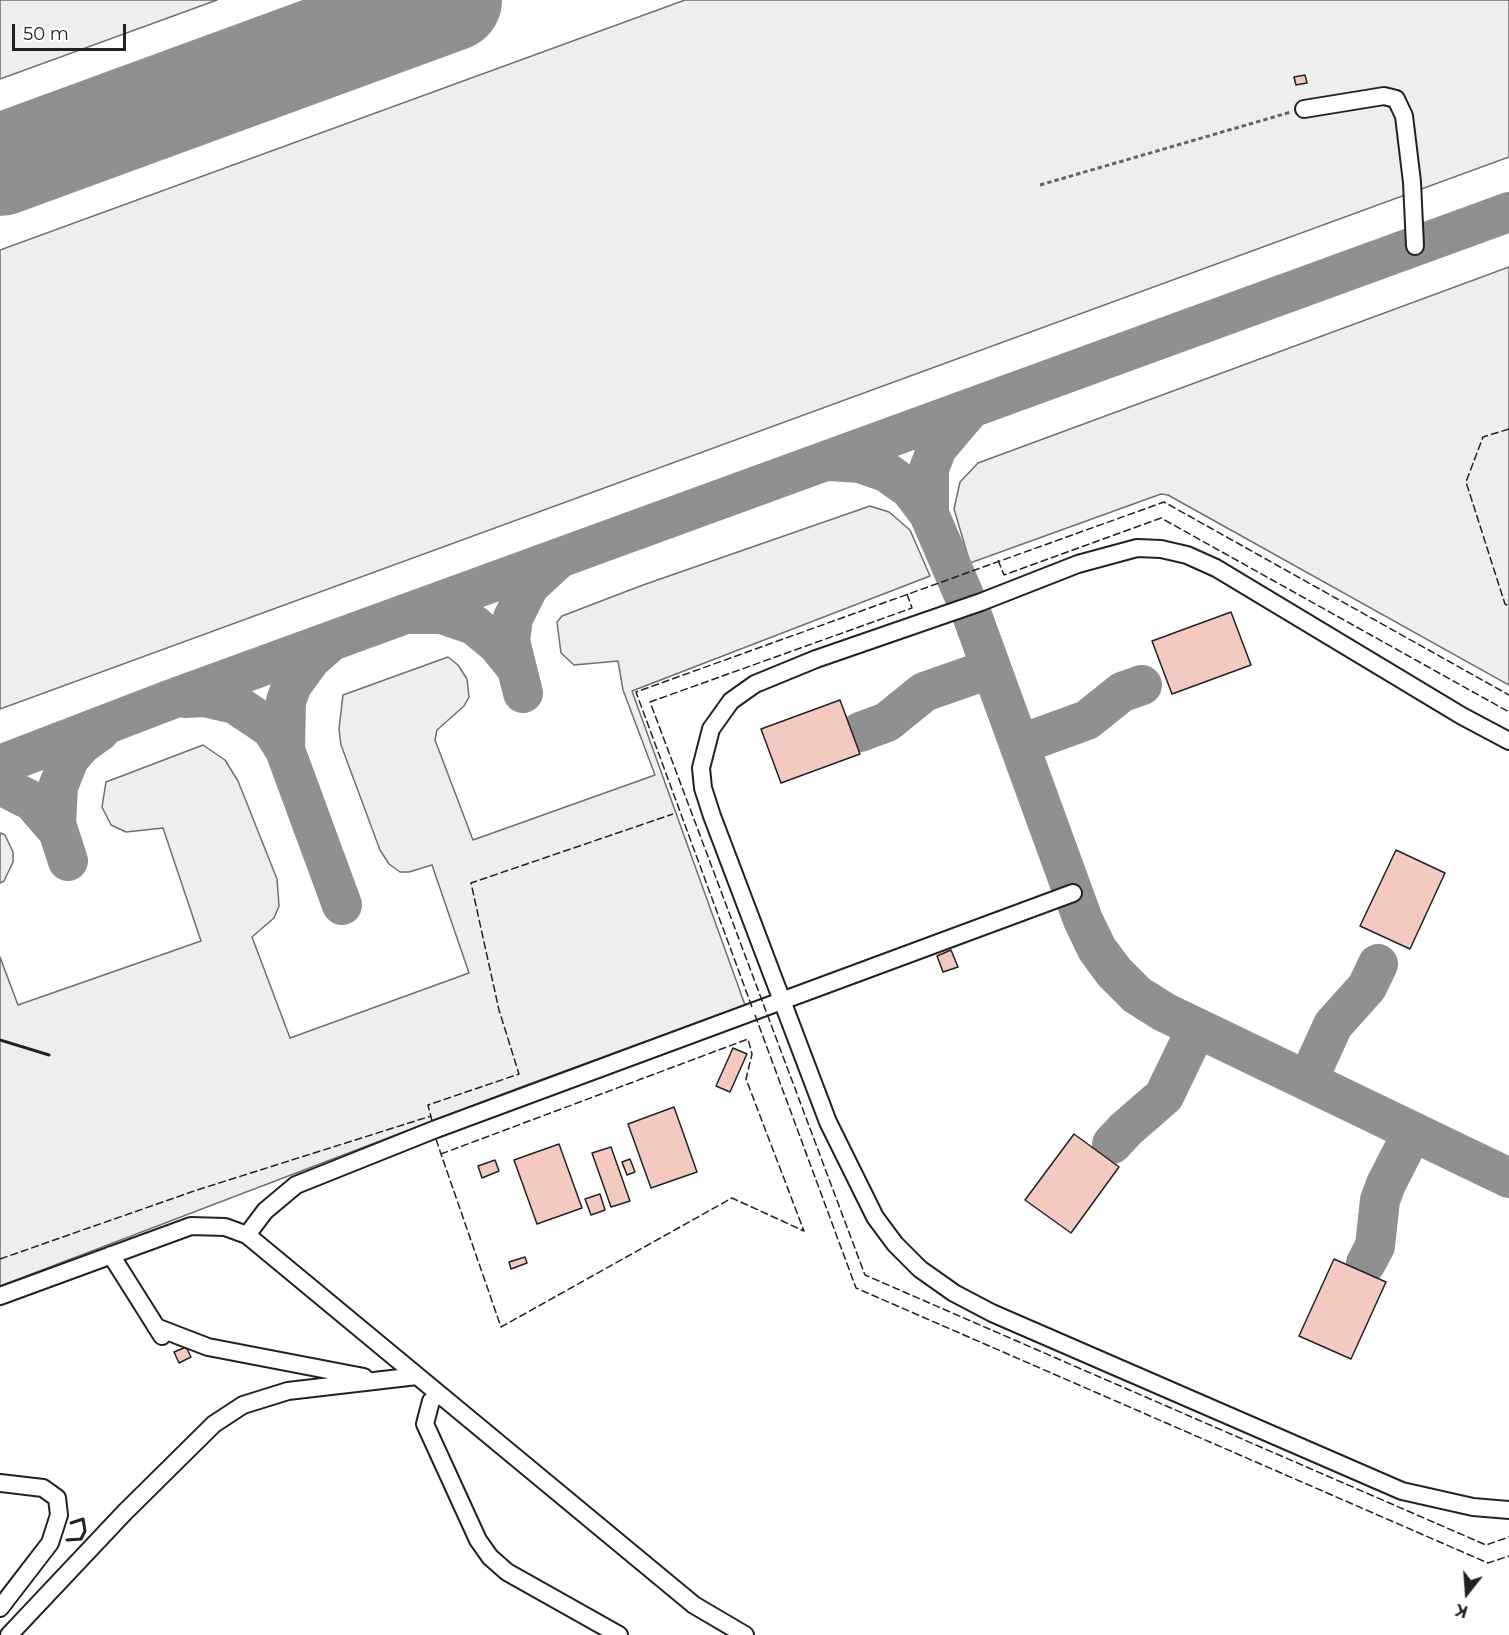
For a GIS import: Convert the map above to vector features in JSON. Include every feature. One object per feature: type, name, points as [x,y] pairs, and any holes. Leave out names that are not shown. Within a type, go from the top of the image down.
[{"type":"lane","points":[[1304,109],[1384,96],[1396,99],[1404,116],[1407,138],[1415,246]]},
{"type":"lane","points":[[1509,741],[1461,716],[1234,579],[1187,555],[1161,549],[1137,549],[1078,564],[981,602],[816,658],[755,684],[731,701],[715,723],[704,750],[701,768],[703,788],[733,874],[828,1122],[849,1169],[875,1217],[895,1244],[920,1269],[954,1293],[992,1313],[1402,1491],[1473,1507],[1509,1510]]},
{"type":"lane","points":[[247,1235],[265,1211],[296,1185],[436,1129],[1073,893]]},
{"type":"lane","points":[[0,1296],[191,1226],[225,1227],[247,1235],[694,1605],[745,1635]]},
{"type":"lane","points":[[111,1255],[160,1333],[208,1347],[381,1380]]},
{"type":"lane","points":[[9,1635],[125,1512],[214,1424],[243,1405],[288,1391],[417,1376]]},
{"type":"lane","points":[[439,1394],[431,1401],[425,1424],[478,1540],[490,1557],[507,1572],[619,1635]]},
{"type":"lane","points":[[0,1483],[43,1488],[57,1498],[59,1515],[50,1543],[0,1608]]},
{"type":"path","points":[[1040,185],[1262,118],[1304,109]]},
{"type":"shaded area","points":[[0,0],[217,0],[0,79]]},
{"type":"shaded area","points":[[685,0],[1509,0],[1509,157],[0,709],[0,250]]},
{"type":"shaded area","points":[[1509,267],[1509,685],[1168,495],[1161,494],[970,563],[954,509],[960,482],[978,463]]},
{"type":"shaded area","points":[[870,506],[889,512],[910,530],[930,576],[632,691],[745,1005],[524,1086],[0,1286],[0,957],[18,1005],[201,941],[163,828],[126,832],[111,825],[102,807],[106,782],[203,745],[225,760],[238,781],[277,879],[279,906],[274,918],[252,937],[290,1038],[469,973],[432,865],[409,872],[400,872],[389,864],[380,850],[341,745],[339,729],[343,695],[448,657],[458,665],[467,679],[469,697],[464,706],[437,730],[435,740],[473,840],[655,775],[623,690],[618,661],[574,665],[561,653],[557,622],[562,616],[643,585]]},
{"type":"shaded area","points":[[0,833],[5,835],[13,852],[13,862],[4,881],[0,883]]},
{"type":"building","points":[[1305,75],[1307,83],[1296,85],[1294,77]]},
{"type":"building","points":[[1231,612],[1251,665],[1172,694],[1152,641]]},
{"type":"building","points":[[840,700],[860,754],[781,783],[761,729]]},
{"type":"building","points":[[1396,850],[1445,873],[1410,949],[1360,926]]},
{"type":"building","points":[[951,950],[958,967],[943,972],[937,956]]},
{"type":"building","points":[[733,1048],[747,1054],[730,1092],[716,1086]]},
{"type":"building","points":[[674,1107],[697,1172],[651,1188],[628,1124]]},
{"type":"building","points":[[1074,1134],[1119,1167],[1071,1233],[1025,1200]]},
{"type":"building","points":[[559,1144],[582,1208],[537,1224],[514,1160]]},
{"type":"building","points":[[611,1147],[630,1201],[611,1207],[592,1153]]},
{"type":"building","points":[[630,1159],[635,1172],[627,1175],[622,1162]]},
{"type":"building","points":[[495,1160],[499,1171],[482,1178],[478,1166]]},
{"type":"building","points":[[600,1194],[605,1210],[591,1215],[585,1199]]},
{"type":"building","points":[[525,1257],[527,1263],[511,1269],[509,1262]]},
{"type":"building","points":[[1334,1259],[1386,1282],[1351,1359],[1299,1336]]},
{"type":"building","points":[[186,1347],[191,1357],[179,1363],[174,1352]]},
{"type":"taxiway","points":[[0,765],[172,699],[1509,212]]},
{"type":"taxiway","points":[[929,514],[929,469],[937,448],[970,409]]},
{"type":"taxiway","points":[[830,461],[860,463],[886,472],[910,489],[929,514],[969,607],[1083,920],[1097,949],[1114,972],[1137,995],[1164,1012],[1509,1178]]},
{"type":"taxiway","points":[[523,693],[510,641],[513,618],[529,586],[556,561]]},
{"type":"taxiway","points":[[412,614],[442,614],[474,625],[497,644],[514,665]]},
{"type":"taxiway","points":[[285,750],[286,701],[292,685],[311,659],[327,645]]},
{"type":"taxiway","points":[[860,732],[887,722],[924,692],[978,673]]},
{"type":"taxiway","points":[[1026,747],[1022,752],[1016,736],[1032,740],[1087,720],[1122,692],[1142,685]]},
{"type":"taxiway","points":[[185,698],[204,697],[235,704],[271,728],[285,750],[342,905]]},
{"type":"taxiway","points":[[68,861],[56,824],[58,787],[69,759],[82,744],[100,731]]},
{"type":"taxiway","points":[[0,785],[32,801],[58,831]]},
{"type":"taxiway","points":[[1313,1069],[1333,1025],[1367,987],[1378,964]]},
{"type":"taxiway","points":[[1112,1144],[1164,1096],[1190,1042]]},
{"type":"taxiway","points":[[1366,1263],[1375,1246],[1380,1200],[1408,1141]]},
{"type":"runway","points":[[0,165],[451,0]]},
{"type":"fence","points":[[1509,429],[1483,437],[1466,482],[1505,604],[1509,606]]},
{"type":"fence","points":[[752,1007],[636,692],[1164,502],[1509,695]]},
{"type":"fence","points":[[998,560],[1004,575],[1161,518],[1509,712]]},
{"type":"fence","points":[[907,594],[912,608],[650,702],[865,1275],[1486,1545],[1509,1537]]},
{"type":"fence","points":[[432,1121],[428,1105],[519,1074],[499,1010],[471,883],[673,814]]},
{"type":"fence","points":[[755,1015],[856,1288],[1488,1563],[1509,1556]]},
{"type":"fence","points":[[436,1139],[441,1154],[501,1327],[732,1198],[804,1231],[746,1079],[752,1054],[748,1039],[441,1154]]},
{"type":"fence","points":[[0,1259],[197,1190],[431,1116]]},
{"type":"wall","points":[[0,1040],[49,1055]]},
{"type":"wall","points":[[67,1540],[81,1539],[85,1531],[83,1519],[71,1523]]}]
